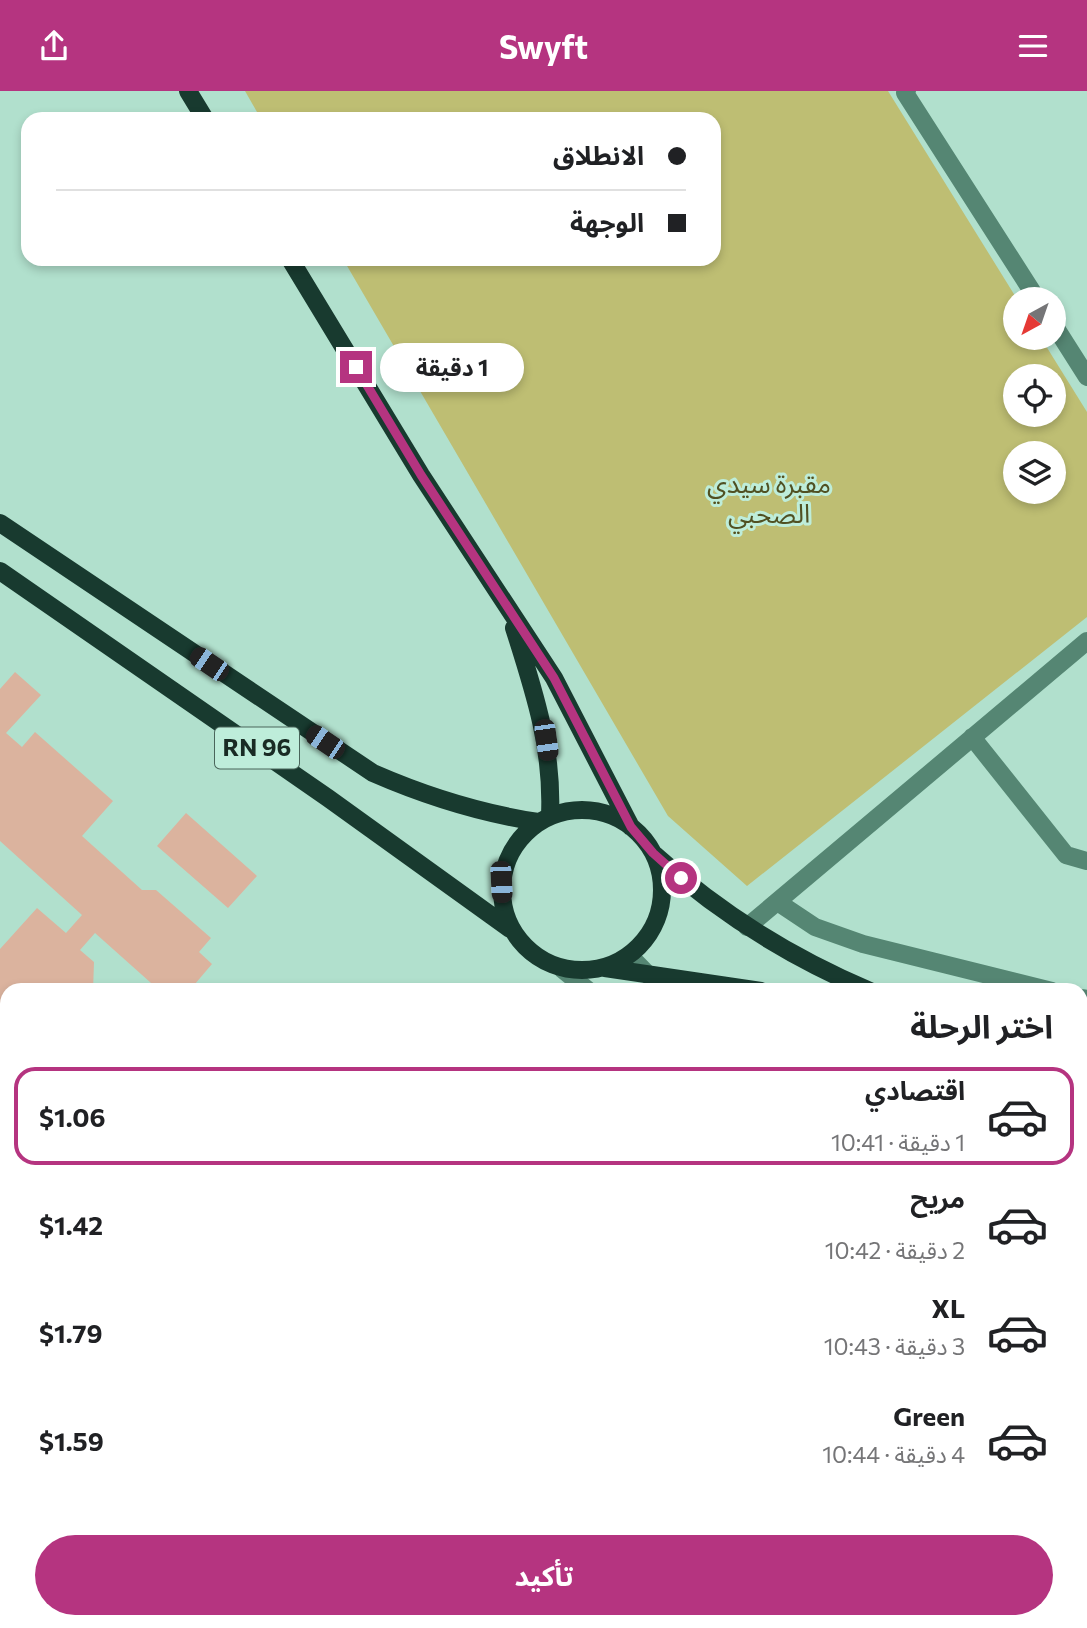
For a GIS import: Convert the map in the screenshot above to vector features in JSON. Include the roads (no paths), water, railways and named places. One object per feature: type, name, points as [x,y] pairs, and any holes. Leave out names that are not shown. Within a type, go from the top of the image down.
[{"type":"main road","points":[[188,91],[201,112]]},
{"type":"main road","points":[[294,266],[421,475],[554,678],[631,827],[653,853],[747,927],[802,959],[853,983]]},
{"type":"main road","name":"RN 96","points":[[0,523],[373,773],[426,796],[481,813],[544,819]]},
{"type":"main road","name":"RN 96","points":[[0,571],[328,798],[510,929]]},
{"type":"main road","points":[[508,608],[543,720],[552,778],[544,819]]},
{"type":"main road","points":[[631,827],[612,816],[592,810],[571,810],[544,819],[520,838],[504,870],[502,906],[510,929],[524,947],[542,960],[562,969],[586,971],[605,968],[713,983]]},
{"type":"main road","points":[[605,968],[630,955],[652,930],[662,905],[662,879],[653,853]]},
{"type":"street","points":[[907,91],[905,93],[1029,287]]},
{"type":"street","points":[[1066,344],[1087,377]]},
{"type":"street","points":[[747,927],[779,904],[1087,641]]},
{"type":"street","points":[[972,737],[1066,855],[1087,861]]},
{"type":"street","points":[[779,904],[815,927],[863,944],[1020,983]]},
{"type":"street","points":[[630,955],[656,983]]},
{"type":"street","points":[[562,969],[579,983]]},
{"type":"park label","name":"مقبرة سيدي الصحبي","points":[[769,498]]}]
